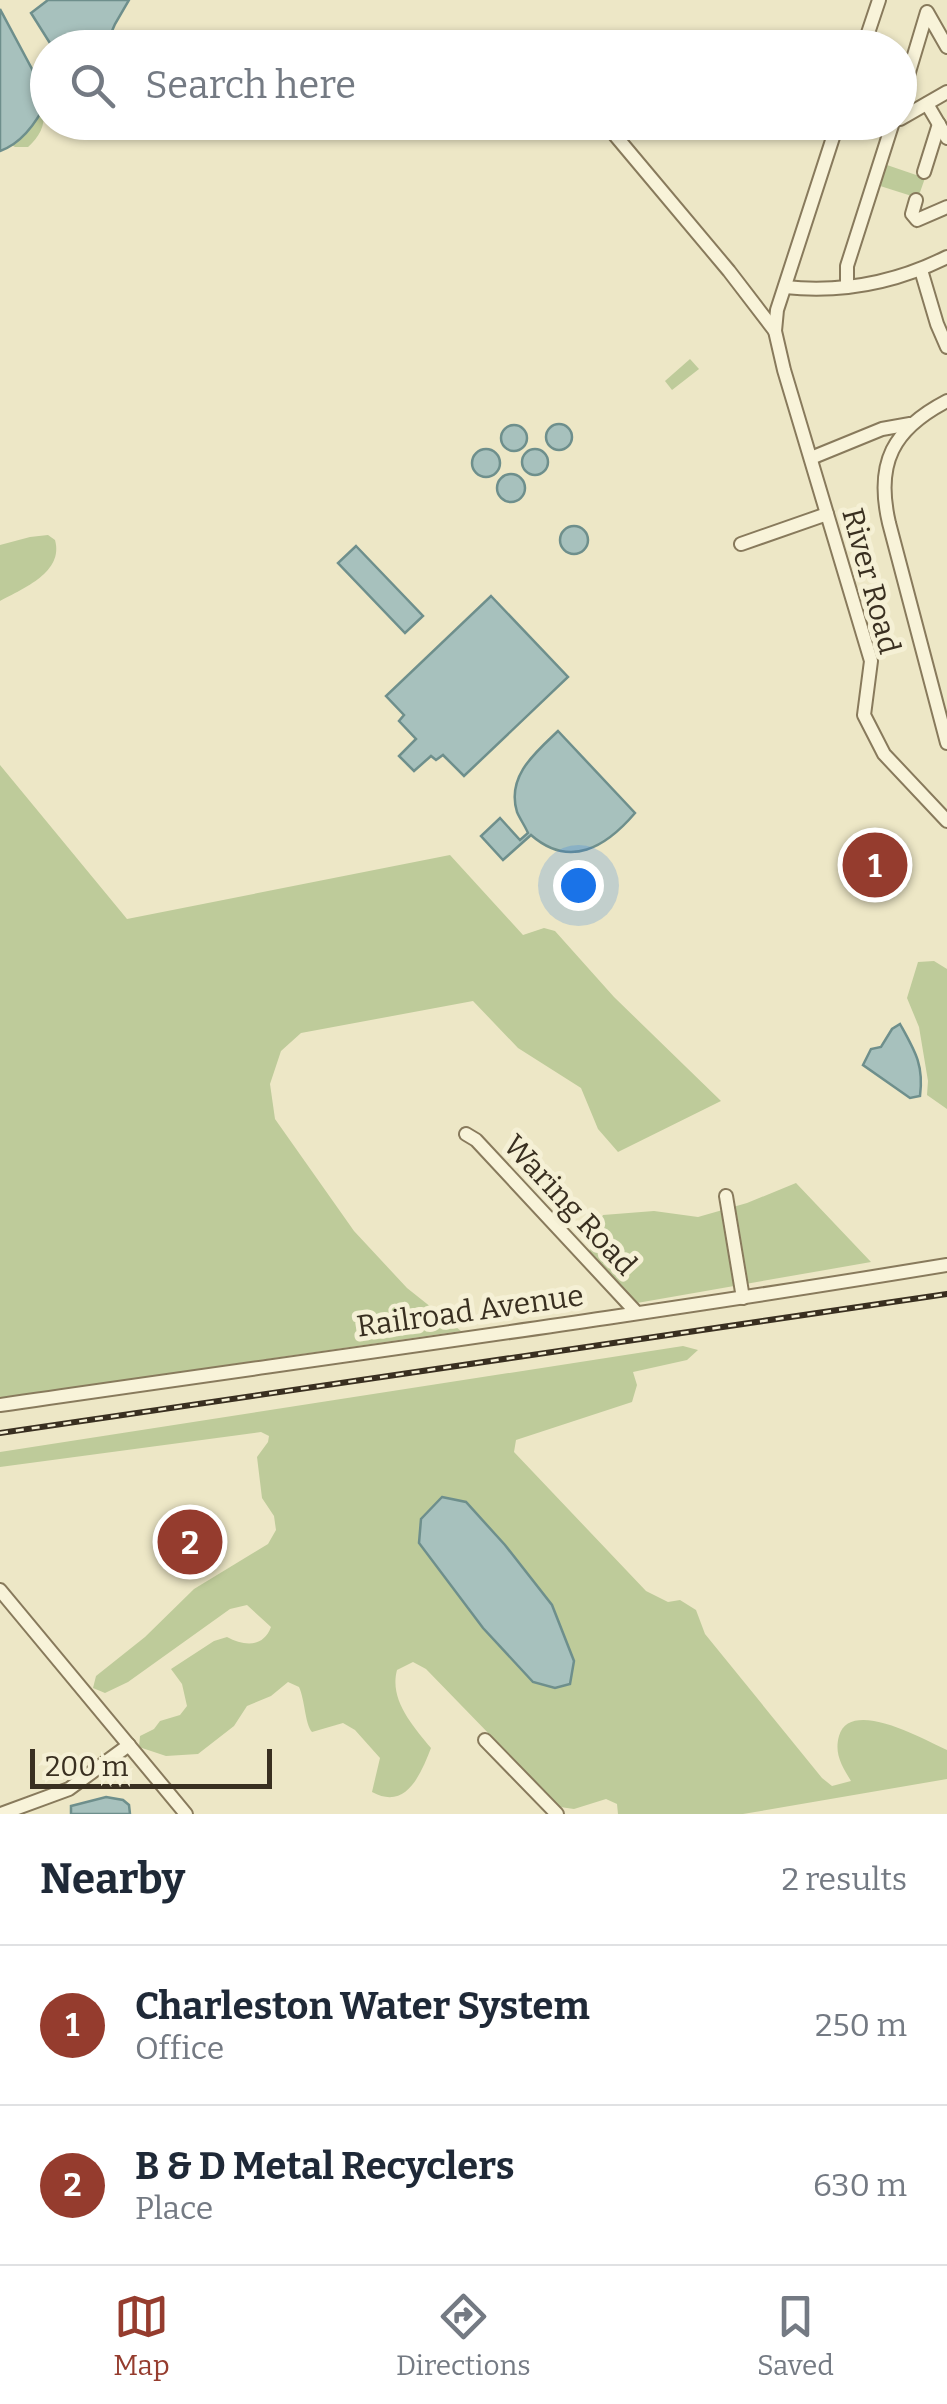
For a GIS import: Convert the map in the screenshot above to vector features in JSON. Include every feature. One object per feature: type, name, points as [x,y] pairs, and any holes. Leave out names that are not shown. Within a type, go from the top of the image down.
[{"type":"street","points":[[869,30],[879,0]]},
{"type":"street","points":[[923,6],[947,47]]},
{"type":"street","points":[[917,31],[923,6]]},
{"type":"street","points":[[917,110],[947,92]]},
{"type":"street","points":[[927,104],[947,138]]},
{"type":"street","points":[[924,172],[939,124]]},
{"type":"street","points":[[619,140],[774,331]]},
{"type":"street","points":[[774,331],[777,310],[832,140]]},
{"type":"street","points":[[846,286],[847,266],[889,140]]},
{"type":"street","points":[[916,200],[912,214],[917,220],[947,207]]},
{"type":"street","points":[[785,287],[820,289],[884,282],[947,257]]},
{"type":"street","points":[[921,270],[947,348]]},
{"type":"street","name":"River Road","points":[[774,331],[871,661],[864,715],[884,754],[947,822]]},
{"type":"street","points":[[947,401],[900,435],[890,454],[883,492],[888,524],[944,718],[947,743]]},
{"type":"street","points":[[811,458],[882,429],[912,423]]},
{"type":"street","points":[[740,544],[828,514]]},
{"type":"street","name":"Waring Road","points":[[466,1134],[476,1140],[636,1312]]},
{"type":"street","points":[[726,1196],[743,1298]]},
{"type":"street","name":"Railroad Avenue","points":[[0,1405],[947,1265]]},
{"type":"street","points":[[0,1590],[186,1814]]},
{"type":"street","points":[[485,1740],[557,1814]]},
{"type":"street","points":[[1,1814],[69,1789],[129,1745]]},
{"type":"green space","points":[[0,29],[30,80],[30,140],[34,140],[28,147],[15,147],[0,138]]},
{"type":"green space","points":[[884,164],[925,178],[918,198],[877,185]]},
{"type":"green space","points":[[690,359],[699,369],[672,390],[665,381]]},
{"type":"green space","points":[[48,535],[55,540],[56,551],[48,570],[0,601],[0,545]]},
{"type":"green space","points":[[0,765],[127,919],[450,855],[523,935],[544,928],[555,931],[614,997],[721,1101],[618,1152],[598,1129],[581,1088],[518,1048],[473,1001],[301,1033],[281,1051],[270,1084],[275,1119],[354,1231],[407,1288],[461,1331],[0,1398]]},
{"type":"green space","points":[[934,961],[947,969],[947,1109],[927,1095],[919,1027],[907,998],[918,962]]},
{"type":"green space","points":[[796,1183],[871,1262],[637,1303],[589,1255],[592,1236],[603,1215],[654,1211],[698,1217]]},
{"type":"green space","points":[[683,1346],[698,1350],[687,1360],[633,1372],[637,1385],[632,1402],[516,1440],[514,1452],[646,1591],[668,1602],[680,1600],[696,1610],[705,1634],[832,1786],[851,1781],[840,1760],[838,1742],[846,1725],[857,1720],[889,1725],[947,1750],[947,1779],[743,1814],[618,1814],[617,1804],[606,1799],[574,1809],[560,1807],[426,1669],[413,1662],[397,1670],[396,1692],[404,1712],[431,1748],[411,1786],[395,1797],[372,1792],[380,1758],[355,1730],[343,1723],[312,1732],[299,1687],[288,1682],[271,1696],[247,1706],[234,1726],[198,1754],[166,1756],[139,1747],[140,1736],[160,1721],[180,1715],[187,1706],[182,1684],[171,1669],[214,1641],[227,1637],[258,1642],[271,1627],[247,1605],[230,1609],[128,1682],[105,1693],[93,1688],[96,1676],[145,1637],[194,1589],[268,1544],[276,1530],[274,1516],[262,1498],[257,1457],[269,1436],[261,1432],[0,1467],[0,1452]]},
{"type":"water","points":[[48,0],[129,0],[112,30],[42,30],[31,13]]},
{"type":"water","points":[[0,9],[30,65],[30,129],[0,151]]},
{"type":"water","points":[[559,424],[568,428],[572,437],[568,446],[559,450],[550,446],[546,437],[550,428]]},
{"type":"water","points":[[514,425],[523,429],[527,438],[523,447],[514,451],[505,447],[501,438],[505,429]]},
{"type":"water","points":[[486,449],[496,453],[500,463],[496,473],[486,477],[476,473],[472,463],[476,453]]},
{"type":"water","points":[[535,449],[544,453],[548,462],[544,471],[535,475],[526,471],[522,462],[526,453]]},
{"type":"water","points":[[511,474],[521,478],[525,488],[521,498],[511,502],[501,498],[497,488],[501,478]]},
{"type":"water","points":[[574,526],[584,530],[588,540],[584,550],[574,554],[564,550],[560,540],[564,530]]},
{"type":"water","points":[[356,546],[423,616],[405,633],[338,563]]},
{"type":"water","points":[[491,596],[568,677],[464,776],[443,755],[436,760],[431,756],[414,771],[399,756],[416,739],[399,721],[404,715],[386,696]]},
{"type":"water","points":[[558,731],[635,813],[612,836],[587,850],[560,851],[531,835],[503,860],[481,836],[500,818],[520,840],[528,833],[517,812],[519,776]]},
{"type":"water","points":[[900,1024],[917,1058],[920,1096],[910,1098],[863,1065],[871,1049],[881,1047]]},
{"type":"water","points":[[442,1497],[466,1502],[552,1605],[574,1661],[570,1684],[555,1688],[533,1682],[483,1628],[419,1543],[421,1519]]},
{"type":"water","points":[[106,1797],[123,1800],[129,1805],[130,1814],[71,1814],[71,1806]]},
{"type":"railway","points":[[0,1433],[947,1294]]},
{"type":"place","name":"Charleston Water System","points":[[875,865]]},
{"type":"place","name":"B & D Metal Recyclers","points":[[190,1542]]}]
